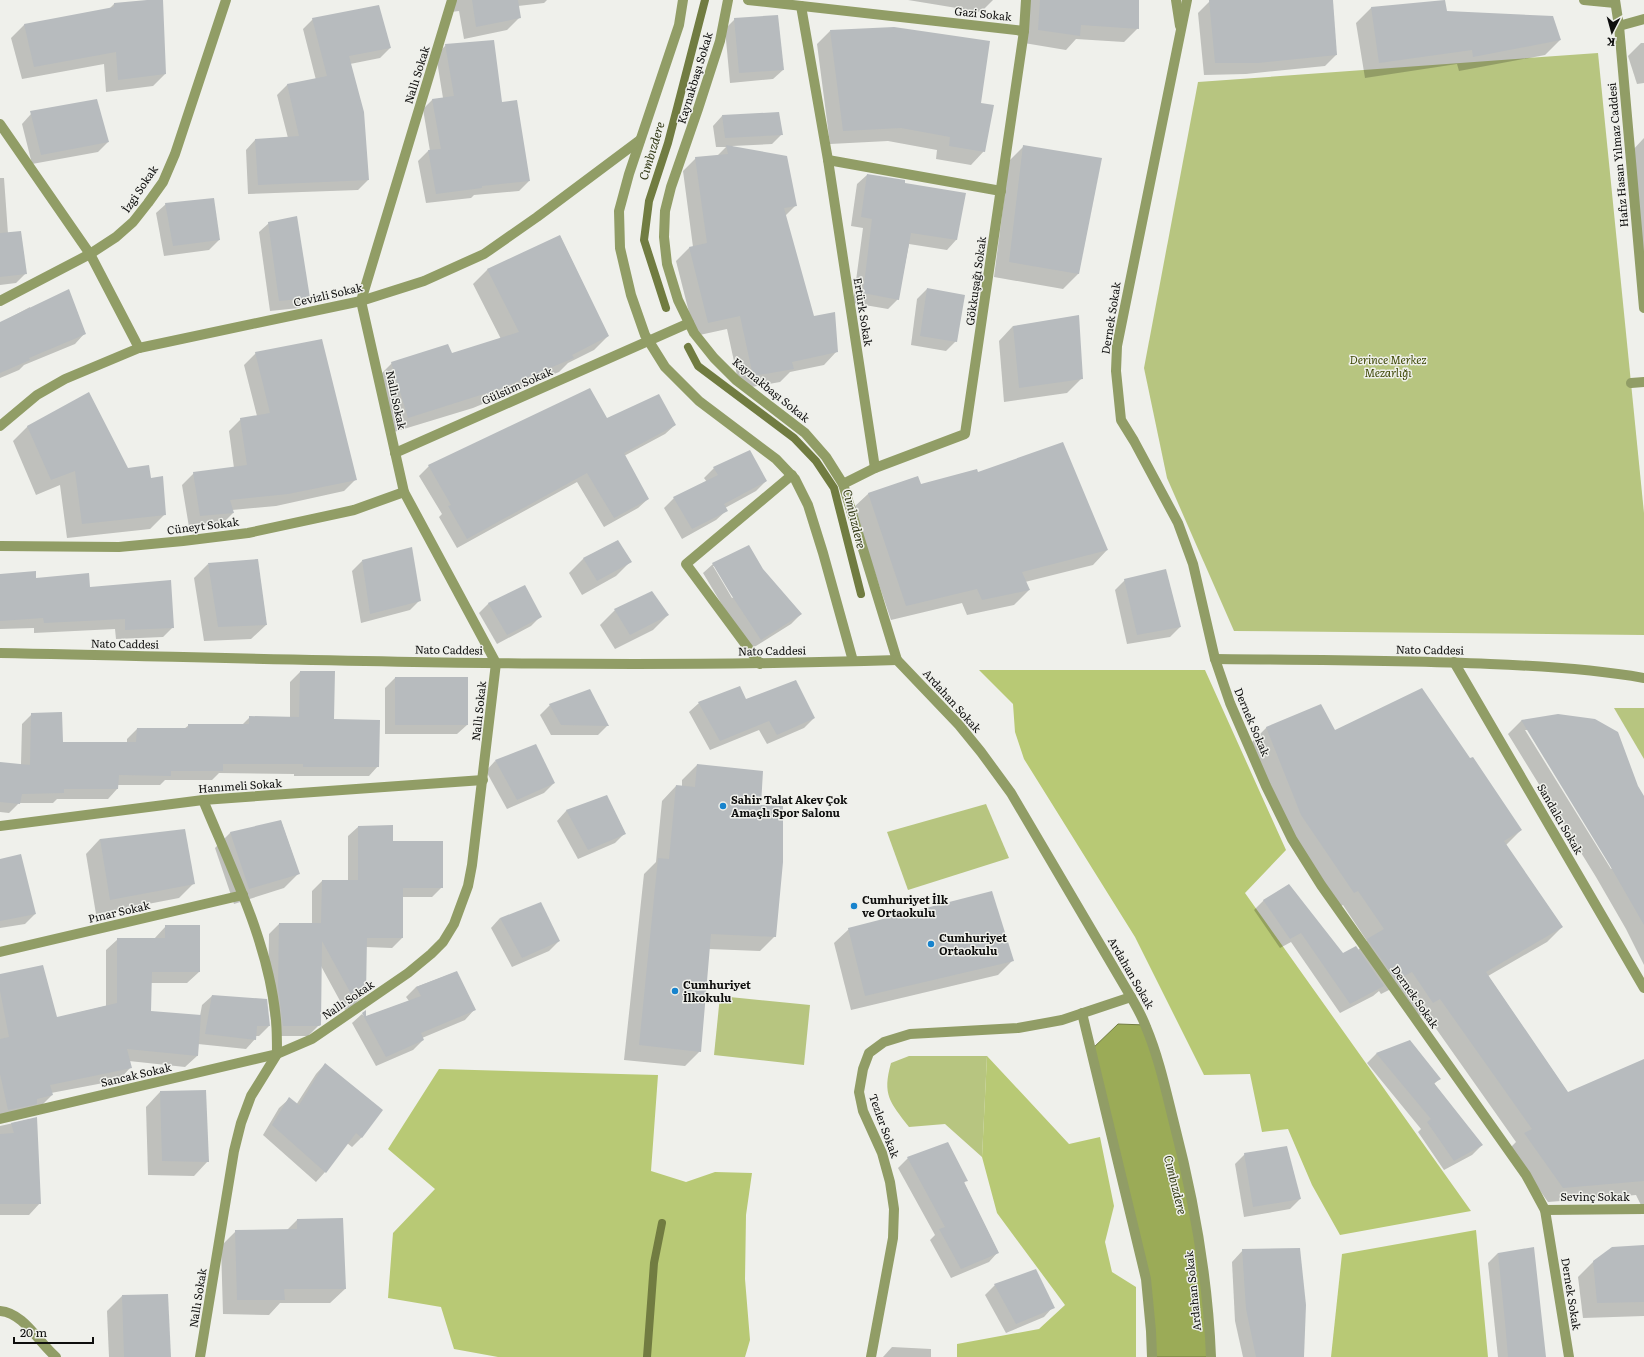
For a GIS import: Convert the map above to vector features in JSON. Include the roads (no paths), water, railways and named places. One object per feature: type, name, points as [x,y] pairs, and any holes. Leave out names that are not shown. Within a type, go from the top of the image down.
[{"type":"street","name":"İzgi Sokak","points":[[0,301],[90,254],[116,237],[133,222],[163,182],[175,154],[226,0]]},
{"type":"street","name":"Nallı Sokak","points":[[200,1357],[234,1150],[241,1123],[251,1096],[277,1054],[295,1047],[318,1035],[408,973],[431,954],[443,942],[454,924],[468,886],[483,780],[496,663],[404,492],[362,301],[452,0]]},
{"type":"street","points":[[683,0],[678,25],[629,174],[619,211],[620,248],[631,295],[645,335],[665,367],[699,401],[776,459],[792,475],[808,505],[823,553],[852,661]]},
{"type":"street","name":"Kaynakbaşı Sokak","points":[[728,0],[720,41],[671,187],[665,211],[664,237],[667,264],[678,300],[694,333],[714,358],[736,380],[805,433],[826,457],[843,484],[896,660]]},
{"type":"street","name":"Gazi Sokak","points":[[748,0],[1024,30]]},
{"type":"street","name":"Gökkuşağı Sokak","points":[[843,484],[875,468],[965,434],[1024,30],[1026,0]]},
{"type":"street","name":"Dernek Sokak","points":[[1176,0],[1181,36]]},
{"type":"street","name":"Dernek Sokak","points":[[1187,0],[1181,36],[1121,320],[1117,346],[1116,372],[1122,420],[1178,523],[1193,564],[1215,659],[1230,703],[1266,786],[1292,839],[1322,885],[1526,1175],[1545,1210],[1569,1357]]},
{"type":"street","points":[[1584,0],[1615,2]]},
{"type":"street","name":"Hafız Hasan Yılmaz Caddesi","points":[[1615,2],[1644,308]]},
{"type":"street","name":"Ertürk Sokak","points":[[801,6],[828,160],[875,468]]},
{"type":"street","points":[[1618,26],[1644,19]]},
{"type":"street","points":[[0,124],[90,254],[139,348]]},
{"type":"street","name":"Cevizli Sokak","points":[[0,426],[37,395],[65,379],[139,348],[362,301],[424,281],[484,254],[537,217],[640,140]]},
{"type":"street","points":[[828,160],[1001,191]]},
{"type":"street","name":"Gülsüm Sokak","points":[[395,453],[689,323]]},
{"type":"street","points":[[1631,383],[1644,382]]},
{"type":"street","points":[[760,664],[686,564],[792,475]]},
{"type":"street","name":"Cüneyt Sokak","points":[[0,546],[120,547],[248,533],[354,510],[404,492]]},
{"type":"street","name":"Nato Caddesi","points":[[0,653],[496,663],[760,664],[896,660]]},
{"type":"street","name":"Nato Caddesi","points":[[1215,659],[1454,662],[1557,667],[1617,673],[1644,678]]},
{"type":"street","name":"Ardahan Sokak","points":[[896,660],[959,725],[1011,793],[1131,997],[1146,1026],[1160,1066],[1187,1172],[1202,1261],[1209,1322],[1211,1357]]},
{"type":"street","name":"Sandalcı Sokak","points":[[1454,662],[1644,988]]},
{"type":"street","name":"Hanımeli Sokak","points":[[0,826],[203,800],[483,780]]},
{"type":"street","points":[[203,800],[243,895],[261,947],[276,1020],[277,1054]]},
{"type":"street","name":"Pınar Sokak","points":[[0,952],[243,895]]},
{"type":"street","name":"Tezler Sokak","points":[[871,1357],[893,1238],[894,1209],[890,1182],[882,1153],[863,1112],[859,1092],[863,1069],[869,1053],[884,1042],[910,1034],[1018,1028],[1062,1020],[1131,997]]},
{"type":"street","points":[[1082,1013],[1146,1278],[1152,1331],[1152,1357]]},
{"type":"street","name":"Sancak Sokak","points":[[0,1119],[277,1054]]},
{"type":"street","name":"Sevinç Sokak","points":[[1545,1210],[1644,1209]]},
{"type":"street","points":[[0,1311],[9,1312],[28,1326],[45,1348],[56,1357]]},
{"type":"water","points":[[1118,1024],[1146,1025],[1187,1172],[1211,1357],[1151,1357],[1146,1278],[1091,1050]]},
{"type":"waterway","name":"Cımbızdere","points":[[666,308],[644,240],[649,201],[668,143],[705,0]]},
{"type":"waterway","name":"Cımbızdere","points":[[688,347],[698,366],[794,438],[816,461],[834,488],[861,594]]},
{"type":"waterway","points":[[647,1357],[654,1263],[662,1223]]},
{"type":"place","name":"Sahir Talat Akev Çok Amaçlı Spor Salonu","points":[[723,806]]},
{"type":"place","name":"Cumhuriyet İlk ve Ortaokulu","points":[[854,906]]},
{"type":"place","name":"Cumhuriyet Ortaokulu","points":[[931,944]]},
{"type":"place","name":"Cumhuriyet İlkokulu","points":[[675,991]]},
{"type":"park label","name":"Derince Merkez Mezarlığı","points":[[1388,366]]}]
